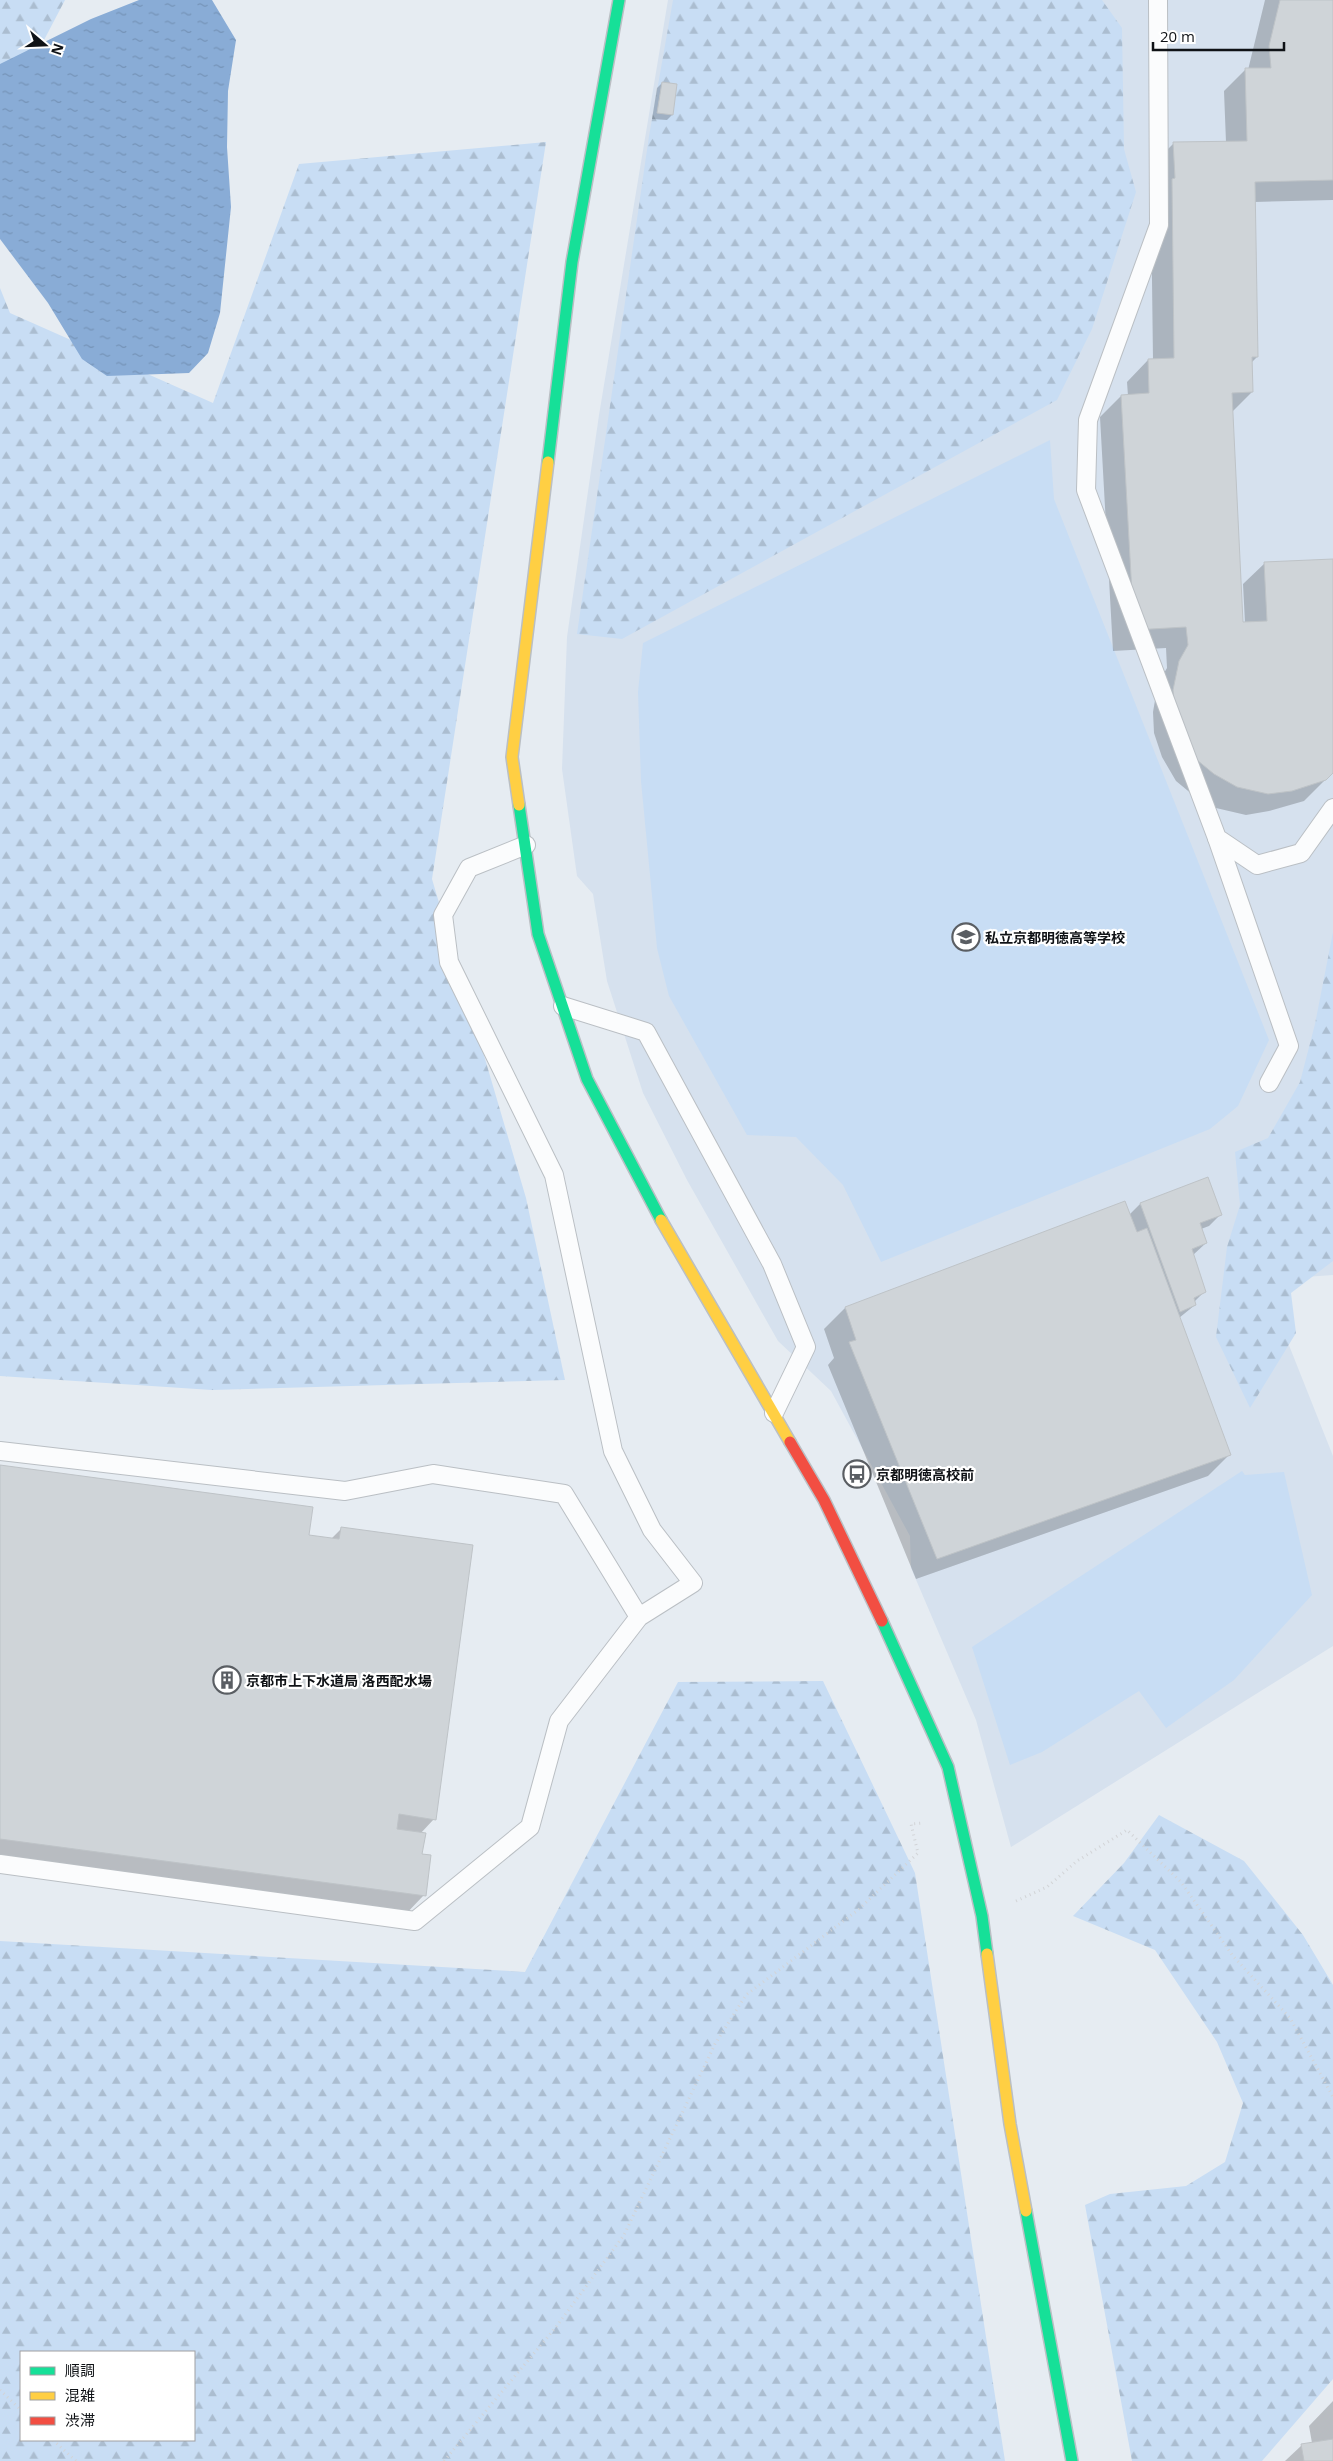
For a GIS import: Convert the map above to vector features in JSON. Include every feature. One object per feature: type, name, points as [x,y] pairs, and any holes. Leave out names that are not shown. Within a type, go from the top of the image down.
[{"type":"street","points":[[619,0],[572,262],[512,757],[538,934],[587,1080],[671,1239],[726,1336],[774,1413],[824,1500],[866,1585],[948,1767],[982,1916],[1010,2124],[1072,2461]]},
{"type":"lane","points":[[1158,0],[1159,225],[1088,420],[1086,490],[1217,838],[1289,1046],[1269,1083]]},
{"type":"lane","points":[[1217,838],[1257,865],[1301,853],[1333,808]]},
{"type":"lane","points":[[0,1864],[414,1921],[530,1827],[559,1721],[638,1617],[692,1583],[652,1530],[613,1451],[554,1175],[449,962],[443,915],[469,868],[526,845]]},
{"type":"lane","points":[[563,1006],[646,1032],[772,1264],[806,1347],[774,1413]]},
{"type":"lane","points":[[0,1451],[345,1491],[433,1474],[564,1494],[638,1617]]},
{"type":"path","points":[[444,2461],[556,2327],[624,2235],[716,2044],[746,1995],[858,1910],[918,1853],[911,1824],[960,1819]]},
{"type":"path","points":[[982,1916],[1047,1887],[1077,1860],[1128,1830],[1181,1882],[1233,1956],[1290,2018],[1333,2097]]},
{"type":"path","points":[[0,2390],[20,2409]]},
{"type":"path","points":[[54,2441],[76,2461]]},
{"type":"shaded area","name":"私立京都明徳高等学校","points":[[668,0],[1333,0],[1333,1275],[1263,1280],[1333,1456],[1333,1646],[1011,1847],[976,1720],[911,1568],[910,1536],[831,1391],[778,1341],[687,1180],[643,1093],[607,981],[593,894],[577,876],[562,769],[567,637],[599,415]]},
{"type":"green space","points":[[0,0],[65,0],[0,124]]},
{"type":"green space","points":[[673,0],[1102,0],[1122,28],[1124,149],[1136,192],[1092,329],[1057,400],[622,639],[577,634],[649,136]]},
{"type":"green space","points":[[546,142],[432,879],[526,1198],[565,1380],[212,1390],[0,1376],[0,288],[10,313],[213,403],[299,164]]},
{"type":"green space","points":[[1050,440],[1054,499],[1269,1040],[1238,1106],[1210,1129],[881,1262],[843,1185],[796,1137],[747,1135],[669,996],[657,948],[641,781],[638,692],[643,643]]},
{"type":"green space","points":[[1333,932],[1333,1261],[1291,1293],[1296,1333],[1250,1408],[1216,1337],[1227,1247],[1240,1205],[1235,1152],[1268,1138],[1300,1082],[1315,1024]]},
{"type":"green space","points":[[1242,1471],[1245,1475],[1284,1472],[1312,1595],[1234,1680],[1166,1728],[1139,1691],[1042,1752],[1010,1765],[972,1647]]},
{"type":"green space","points":[[823,1681],[915,1873],[1005,2461],[0,2461],[0,1941],[525,1972],[678,1682]]},
{"type":"green space","points":[[1159,1815],[1244,1861],[1303,1935],[1333,1985],[1333,2379],[1262,2461],[1132,2461],[1085,2205],[1110,2194],[1186,2186],[1225,2162],[1243,2103],[1217,2042],[1155,1950],[1073,1916],[1124,1863]]},
{"type":"water","points":[[139,0],[212,0],[236,40],[228,91],[227,147],[231,207],[220,313],[208,353],[189,373],[107,376],[82,359],[48,303],[0,239],[0,64],[91,19]]},
{"type":"building","points":[[1280,0],[1333,0],[1333,180],[1255,182],[1258,357],[1252,357],[1253,392],[1232,393],[1243,622],[1267,621],[1264,562],[1333,559],[1333,773],[1326,780],[1292,791],[1268,794],[1237,787],[1214,774],[1197,760],[1183,736],[1175,711],[1173,690],[1179,661],[1188,645],[1186,627],[1134,630],[1121,395],[1149,393],[1148,359],[1174,358],[1172,179],[1175,178],[1173,142],[1247,141],[1245,68],[1271,68],[1269,46]]},
{"type":"building","points":[[662,82],[677,84],[673,115],[657,113]]},
{"type":"building","points":[[1208,1177],[1222,1215],[1200,1223],[1207,1243],[1192,1249],[1206,1292],[1194,1298],[1196,1305],[1180,1312],[1140,1203]]},
{"type":"building","points":[[1125,1201],[1137,1232],[1147,1228],[1231,1455],[937,1559],[849,1342],[856,1340],[845,1307]]},
{"type":"building","name":"京都市上下水道局 洛西配水場","points":[[0,1465],[313,1507],[309,1535],[339,1539],[341,1527],[473,1545],[436,1820],[399,1814],[397,1829],[426,1833],[422,1854],[431,1855],[426,1896],[0,1839]]},
{"type":"building","points":[[1333,2439],[1333,2461],[1304,2461],[1301,2444]]},
{"type":"traffic: fast","points":[[548,462],[572,262],[619,0]]},
{"type":"traffic: fast","points":[[519,805],[538,934],[587,1079],[661,1220]]},
{"type":"traffic: fast","points":[[882,1621],[948,1767],[982,1916],[987,1954]]},
{"type":"traffic: fast","points":[[1026,2211],[1072,2461]]},
{"type":"traffic: slow","points":[[519,805],[512,757],[548,462]]},
{"type":"traffic: slow","points":[[661,1220],[790,1442]]},
{"type":"traffic: slow","points":[[987,1954],[1010,2124],[1026,2211]]},
{"type":"traffic: jam","points":[[790,1442],[824,1500],[882,1621]]},
{"type":"place","name":"私立京都明徳高等学校","points":[[966,937]]},
{"type":"place","name":"京都明徳高校前","points":[[857,1474]]},
{"type":"place","name":"京都市上下水道局 洛西配水場","points":[[227,1680]]}]
